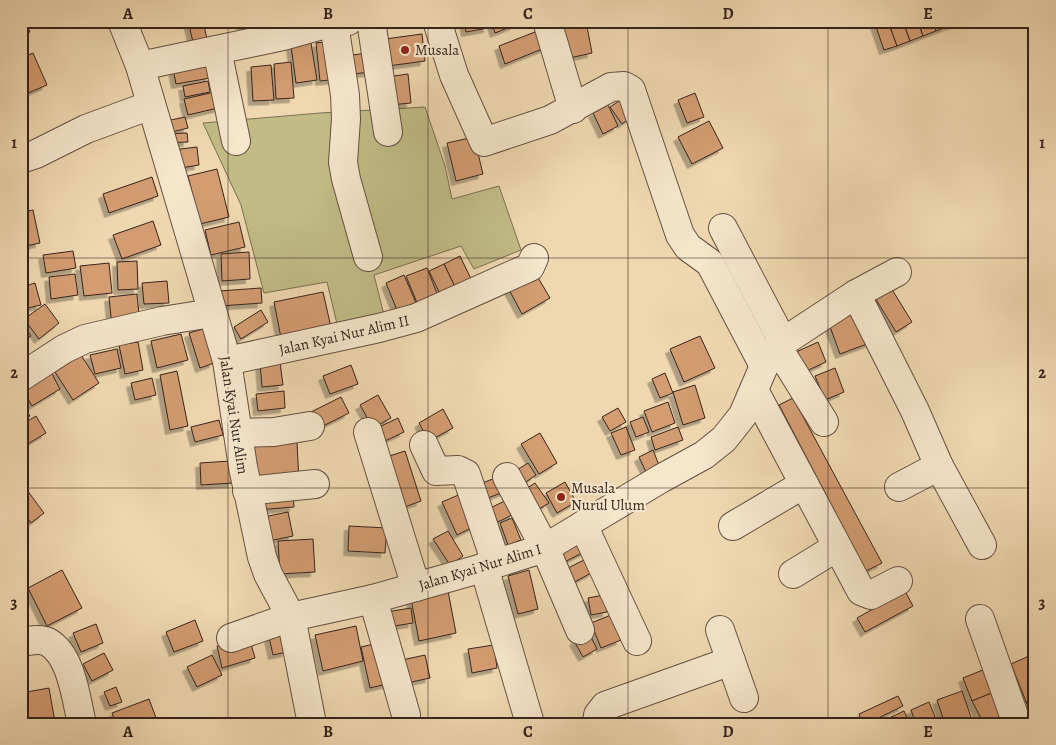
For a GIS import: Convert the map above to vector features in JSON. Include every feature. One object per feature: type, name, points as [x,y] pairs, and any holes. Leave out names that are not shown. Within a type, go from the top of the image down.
[{"type":"street","name":"Jalan Kyai Nur Alim","points":[[122,21],[140,66],[227,361],[248,491],[262,557],[268,574],[291,617],[312,724]]},
{"type":"street","points":[[371,21],[388,132]]},
{"type":"street","points":[[437,21],[454,75],[484,142],[550,120],[611,87],[624,86],[631,90],[680,235],[688,247],[710,262],[770,361],[824,422]]},
{"type":"street","points":[[547,21],[573,108]]},
{"type":"street","points":[[140,66],[341,22],[345,95],[343,162],[368,257]]},
{"type":"street","points":[[217,50],[236,142]]},
{"type":"street","points":[[21,159],[36,154],[86,129],[151,105]]},
{"type":"street","points":[[723,228],[770,361],[804,484],[857,586],[865,594],[871,595],[898,581]]},
{"type":"street","name":"Jalan Kyai Nur Alim II","points":[[227,361],[379,328],[416,318],[530,267],[534,258]]},
{"type":"street","points":[[770,361],[856,294],[897,272]]},
{"type":"street","points":[[856,294],[915,411],[939,466],[982,545]]},
{"type":"street","points":[[21,377],[64,349],[85,339],[162,321],[212,313]]},
{"type":"street","name":"Jalan Kyai Nur Alim I","points":[[231,638],[291,617],[373,599],[545,548],[704,454],[724,439],[743,415],[770,361]]},
{"type":"street","points":[[238,433],[274,432],[310,426]]},
{"type":"street","points":[[368,432],[416,587]]},
{"type":"street","points":[[424,445],[436,471],[458,470],[466,474],[529,720]]},
{"type":"street","points":[[899,487],[939,466]]},
{"type":"street","points":[[507,477],[545,548],[580,630]]},
{"type":"street","points":[[248,491],[315,484]]},
{"type":"street","points":[[734,526],[804,484]]},
{"type":"street","points":[[583,525],[637,642]]},
{"type":"street","points":[[793,574],[837,547]]},
{"type":"street","points":[[373,599],[406,715]]},
{"type":"street","points":[[980,619],[1017,724]]},
{"type":"street","points":[[720,630],[744,698]]},
{"type":"street","points":[[21,642],[37,640],[47,642],[63,657],[69,669],[82,724]]},
{"type":"street","points":[[597,724],[598,715],[605,706],[731,660]]},
{"type":"shaded area","points":[[425,107],[445,166],[452,199],[499,186],[521,250],[474,269],[461,246],[374,275],[384,315],[338,328],[327,282],[264,293],[241,205],[203,123],[320,113]]},
{"type":"building","points":[[21,21],[25,21],[30,32],[21,36]]},
{"type":"building","points":[[188,21],[203,21],[207,39],[193,42]]},
{"type":"building","points":[[240,21],[266,21],[269,30],[245,37]]},
{"type":"building","points":[[464,21],[487,21],[488,28],[466,32]]},
{"type":"building","points":[[491,21],[514,21],[515,25],[495,33]]},
{"type":"building","points":[[586,21],[592,53],[565,59],[558,22]]},
{"type":"building","points":[[874,21],[888,21],[897,46],[884,50]]},
{"type":"building","points":[[888,21],[903,21],[910,41],[897,46]]},
{"type":"building","points":[[903,21],[918,21],[923,36],[910,41]]},
{"type":"building","points":[[918,21],[933,21],[936,31],[923,36]]},
{"type":"building","points":[[933,21],[947,21],[949,26],[936,31]]},
{"type":"building","points":[[947,21],[962,21],[962,22],[949,26]]},
{"type":"building","points":[[540,30],[547,47],[505,64],[499,46]]},
{"type":"building","name":"Musala","points":[[422,34],[425,61],[388,66],[385,39]]},
{"type":"building","points":[[333,41],[338,79],[320,81],[316,43]]},
{"type":"building","points":[[311,43],[317,80],[296,83],[291,46]]},
{"type":"building","points":[[33,53],[47,85],[21,96],[21,58]]},
{"type":"building","points":[[367,53],[369,72],[347,75],[346,56]]},
{"type":"building","points":[[206,57],[210,78],[176,84],[172,64]]},
{"type":"building","points":[[291,62],[294,98],[276,99],[274,64]]},
{"type":"building","points":[[271,65],[274,100],[253,101],[251,67]]},
{"type":"building","points":[[408,74],[411,103],[390,105],[387,77]]},
{"type":"building","points":[[208,81],[210,92],[185,97],[183,86]]},
{"type":"building","points":[[219,91],[222,107],[188,115],[184,99]]},
{"type":"building","points":[[695,93],[704,117],[687,123],[678,100]]},
{"type":"building","points":[[622,99],[633,116],[622,124],[610,107]]},
{"type":"building","points":[[608,105],[618,126],[603,134],[593,113]]},
{"type":"building","points":[[185,117],[188,128],[164,134],[161,122]]},
{"type":"building","points":[[709,121],[723,148],[692,164],[678,137]]},
{"type":"building","points":[[187,133],[188,142],[163,143],[163,134]]},
{"type":"building","points":[[474,137],[483,174],[456,181],[447,143]]},
{"type":"building","points":[[197,147],[199,165],[175,169],[172,150]]},
{"type":"building","points":[[217,169],[229,217],[200,224],[188,176]]},
{"type":"building","points":[[152,177],[158,196],[109,213],[103,194]]},
{"type":"building","points":[[33,210],[40,243],[21,247],[21,212]]},
{"type":"building","points":[[153,221],[161,245],[122,259],[113,235]]},
{"type":"building","points":[[239,222],[245,247],[211,255],[205,230]]},
{"type":"building","points":[[73,251],[76,268],[46,273],[43,255]]},
{"type":"building","points":[[249,252],[250,279],[222,281],[221,254]]},
{"type":"building","points":[[460,256],[472,281],[456,289],[444,264]]},
{"type":"building","points":[[137,261],[138,289],[118,290],[117,262]]},
{"type":"building","points":[[109,263],[112,293],[84,296],[80,266]]},
{"type":"building","points":[[444,264],[456,289],[441,296],[429,271]]},
{"type":"building","points":[[427,268],[438,296],[418,305],[406,276]]},
{"type":"building","points":[[533,269],[550,298],[522,314],[506,284]]},
{"type":"building","points":[[75,274],[78,295],[51,299],[49,277]]},
{"type":"building","points":[[404,275],[416,303],[397,310],[386,283]]},
{"type":"building","points":[[167,281],[169,303],[144,304],[142,283]]},
{"type":"building","points":[[35,283],[41,305],[28,308],[22,287]]},
{"type":"building","points":[[888,283],[912,322],[896,332],[872,293]]},
{"type":"building","points":[[261,288],[262,303],[220,306],[219,291]]},
{"type":"building","points":[[323,292],[332,332],[282,343],[274,302]]},
{"type":"building","points":[[137,294],[140,325],[112,327],[109,297]]},
{"type":"building","points":[[45,304],[59,323],[39,339],[24,319]]},
{"type":"building","points":[[261,310],[268,322],[241,339],[234,327]]},
{"type":"building","points":[[864,310],[875,341],[840,354],[829,324]]},
{"type":"building","points":[[21,322],[31,336],[21,343]]},
{"type":"building","points":[[203,329],[214,363],[200,368],[189,333]]},
{"type":"building","points":[[181,334],[188,360],[157,368],[151,341]]},
{"type":"building","points":[[700,336],[715,368],[684,382],[670,349]]},
{"type":"building","points":[[138,342],[143,370],[125,374],[119,345]]},
{"type":"building","points":[[818,342],[826,362],[802,373],[794,353]]},
{"type":"building","points":[[117,349],[121,368],[95,374],[90,355]]},
{"type":"building","points":[[81,355],[99,383],[73,400],[55,372]]},
{"type":"building","points":[[280,362],[283,385],[262,387],[260,363]]},
{"type":"building","points":[[351,365],[358,384],[330,394],[323,376]]},
{"type":"building","points":[[835,368],[844,392],[825,400],[815,376]]},
{"type":"building","points":[[177,371],[188,426],[170,430],[160,375]]},
{"type":"building","points":[[51,372],[60,389],[32,406],[22,389]]},
{"type":"building","points":[[665,373],[673,393],[660,398],[652,379]]},
{"type":"building","points":[[152,378],[156,395],[135,400],[131,383]]},
{"type":"building","points":[[695,385],[705,418],[683,425],[673,392]]},
{"type":"building","points":[[284,391],[285,408],[258,411],[256,394]]},
{"type":"building","points":[[378,395],[391,418],[373,428],[360,405]]},
{"type":"building","points":[[341,397],[349,413],[319,428],[311,412]]},
{"type":"building","points":[[793,398],[882,563],[866,571],[779,405]]},
{"type":"building","points":[[668,402],[675,423],[652,432],[644,411]]},
{"type":"building","points":[[21,403],[30,416],[21,421]]},
{"type":"building","points":[[618,408],[626,422],[610,431],[602,417]]},
{"type":"building","points":[[443,409],[453,428],[429,441],[419,423]]},
{"type":"building","points":[[36,416],[46,433],[21,448],[21,425]]},
{"type":"building","points":[[643,417],[649,432],[636,437],[630,422]]},
{"type":"building","points":[[398,418],[404,432],[383,442],[377,428]]},
{"type":"building","points":[[219,420],[223,435],[195,442],[191,427]]},
{"type":"building","points":[[626,427],[635,450],[621,455],[611,433]]},
{"type":"building","points":[[678,427],[683,440],[655,450],[651,437]]},
{"type":"building","points":[[540,433],[557,463],[539,474],[521,444]]},
{"type":"building","points":[[297,442],[299,482],[251,484],[249,444]]},
{"type":"building","points":[[653,450],[659,465],[646,472],[639,457]]},
{"type":"building","points":[[405,451],[421,501],[396,510],[380,459]]},
{"type":"building","points":[[231,461],[233,483],[201,485],[200,463]]},
{"type":"building","points":[[528,463],[536,475],[517,488],[509,475]]},
{"type":"building","points":[[501,476],[506,491],[488,498],[482,483]]},
{"type":"building","points":[[21,482],[44,513],[31,523],[21,510]]},
{"type":"building","name":"Musala Nurul Ulum","points":[[565,482],[576,502],[557,513],[546,493]]},
{"type":"building","points":[[535,483],[549,503],[531,514],[518,494]]},
{"type":"building","points":[[293,490],[294,507],[257,510],[255,494]]},
{"type":"building","points":[[463,493],[477,525],[457,535],[442,502]]},
{"type":"building","points":[[507,500],[514,514],[498,522],[490,508]]},
{"type":"building","points":[[288,512],[293,536],[264,542],[259,518]]},
{"type":"building","points":[[512,518],[521,540],[508,545],[500,523]]},
{"type":"building","points":[[349,526],[387,528],[385,553],[348,551]]},
{"type":"building","points":[[448,531],[463,556],[450,565],[433,539]]},
{"type":"building","points":[[577,533],[586,551],[557,566],[547,549]]},
{"type":"building","points":[[313,539],[315,572],[280,574],[278,541]]},
{"type":"building","points":[[586,559],[593,572],[569,585],[562,571]]},
{"type":"building","points":[[62,570],[82,608],[47,626],[28,588]]},
{"type":"building","points":[[529,570],[538,609],[518,614],[508,576]]},
{"type":"building","points":[[448,591],[456,633],[419,641],[411,599]]},
{"type":"building","points":[[905,591],[913,606],[865,632],[857,618]]},
{"type":"building","points":[[604,595],[607,612],[591,615],[588,598]]},
{"type":"building","points":[[411,608],[413,623],[388,627],[386,612]]},
{"type":"building","points":[[611,615],[621,640],[601,648],[591,623]]},
{"type":"building","points":[[195,620],[203,641],[174,652],[166,632]]},
{"type":"building","points":[[96,624],[103,643],[81,652],[73,633]]},
{"type":"building","points":[[281,625],[287,652],[273,655],[267,628]]},
{"type":"building","points":[[356,626],[363,661],[323,671],[315,635]]},
{"type":"building","points":[[589,633],[597,649],[583,657],[574,641]]},
{"type":"building","points":[[249,637],[255,658],[222,668],[217,646]]},
{"type":"building","points":[[382,642],[391,683],[370,688],[361,647]]},
{"type":"building","points":[[494,645],[497,668],[472,673],[468,649]]},
{"type":"building","points":[[104,653],[113,670],[92,681],[83,664]]},
{"type":"building","points":[[212,655],[222,675],[197,687],[187,667]]},
{"type":"building","points":[[425,655],[430,678],[407,683],[402,660]]},
{"type":"building","points":[[1029,656],[1035,670],[1035,701],[1027,704],[1011,664]]},
{"type":"building","points":[[990,667],[999,690],[972,701],[963,678]]},
{"type":"building","points":[[23,671],[26,686],[21,687],[21,672]]},
{"type":"building","points":[[116,687],[122,702],[110,706],[104,692]]},
{"type":"building","points":[[49,688],[55,722],[21,724],[21,693]]},
{"type":"building","points":[[999,690],[1002,716],[983,722],[972,701]]},
{"type":"building","points":[[962,691],[971,717],[951,724],[945,724],[937,700]]},
{"type":"building","points":[[898,696],[903,706],[863,724],[859,714]]},
{"type":"building","points":[[149,699],[156,718],[141,724],[116,724],[112,713]]},
{"type":"building","points":[[929,702],[938,724],[916,724],[911,710]]},
{"type":"building","points":[[904,711],[910,724],[889,724],[887,719]]},
{"type":"place","name":"Musala","points":[[405,50]]},
{"type":"place","name":"Musala Nurul Ulum","points":[[561,497]]}]
